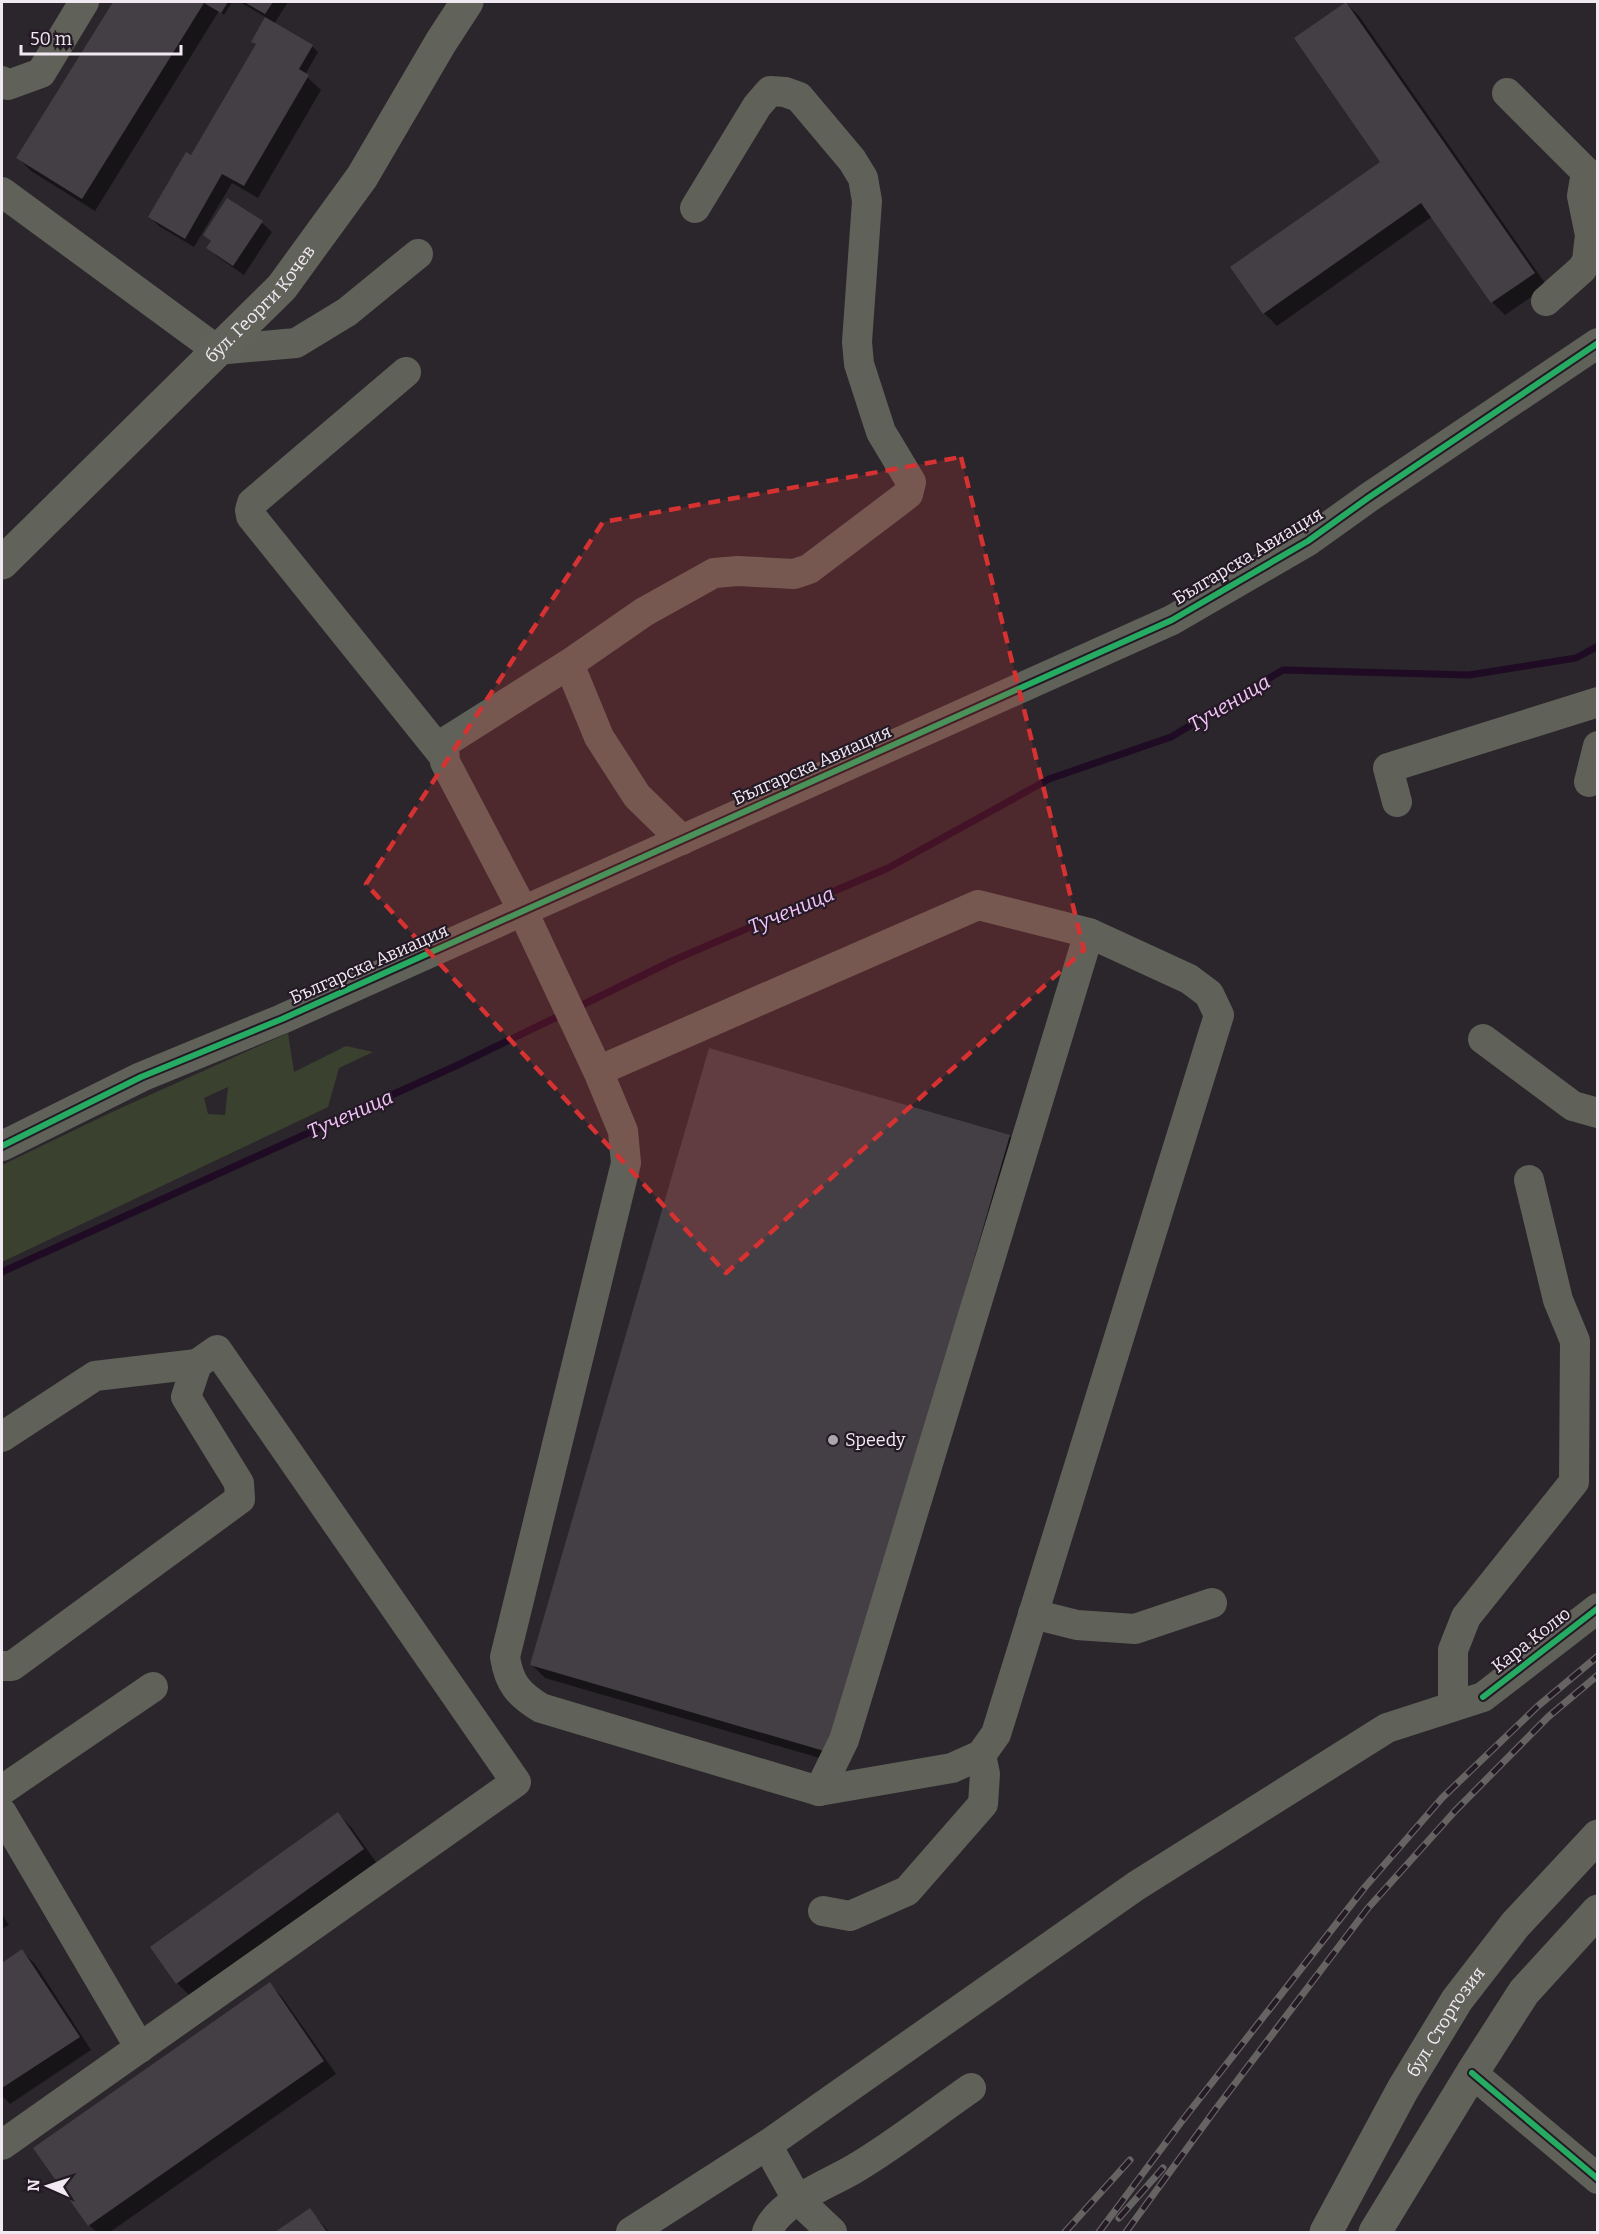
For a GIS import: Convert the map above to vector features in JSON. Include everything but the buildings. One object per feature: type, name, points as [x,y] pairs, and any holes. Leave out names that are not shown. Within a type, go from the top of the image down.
[{"type":"main road","name":"бул. Георги Кочев","points":[[2,563],[282,287],[362,177],[467,2]]},
{"type":"main road","name":"бул. Сторгозия","points":[[1326,2232],[1403,2090],[1457,2000],[1515,1925],[1598,1836]]},
{"type":"main road","points":[[1375,2232],[1524,1992],[1598,1911]]},
{"type":"street","points":[[2,81],[8,85],[40,73],[84,2]]},
{"type":"street","points":[[443,755],[447,741],[570,664],[644,612],[714,573],[738,571],[794,574],[809,569],[908,494],[911,482],[881,432],[859,364],[857,342],[867,201],[863,178],[852,160],[799,97],[785,92],[770,91],[757,106],[695,208]]},
{"type":"street","points":[[1507,93],[1592,178],[1582,196],[1590,235],[1587,261],[1582,269],[1546,301]]},
{"type":"street","points":[[2,192],[217,350],[296,343],[347,312],[418,254]]},
{"type":"street","name":"Българска Авиация","points":[[2,1146],[141,1077],[282,1019],[1172,620],[1308,541],[1598,343]]},
{"type":"street","points":[[406,372],[252,503],[250,510],[251,516],[443,755],[523,912],[598,1071],[623,1131],[626,1163],[505,1657],[508,1675],[518,1690],[541,1708],[819,1791],[952,1768],[981,1755],[996,1734],[1219,1015],[1209,994],[1189,979],[1089,933],[978,905],[598,1071]]},
{"type":"street","points":[[570,664],[598,737],[637,796],[682,840]]},
{"type":"street","points":[[1396,802],[1388,768],[1598,702]]},
{"type":"street","points":[[1588,782],[1598,746]]},
{"type":"street","points":[[819,1791],[844,1740],[1089,933]]},
{"type":"street","points":[[1483,1039],[1573,1106],[1598,1113]]},
{"type":"street","points":[[631,2232],[766,2145],[1146,1880],[1387,1728],[1453,1706],[1453,1650],[1466,1617],[1574,1482],[1575,1341],[1558,1300],[1529,1180]]},
{"type":"street","points":[[2,1437],[95,1376],[197,1364],[217,1350],[516,1782],[2,2145]]},
{"type":"street","points":[[2,1666],[12,1666],[240,1499],[239,1483],[186,1396],[197,1364]]},
{"type":"street","points":[[1033,1614],[1077,1625],[1135,1629],[1212,1603]]},
{"type":"street","name":"Кара Колю","points":[[1453,1706],[1483,1697],[1598,1608]]},
{"type":"street","points":[[2,1790],[153,1688]]},
{"type":"street","points":[[823,1911],[850,1916],[908,1891],[983,1804],[985,1774],[981,1755]]},
{"type":"street","points":[[2,1813],[140,2048]]},
{"type":"street","points":[[1472,2073],[1598,2179]]},
{"type":"street","points":[[767,2232],[770,2225],[797,2199],[855,2169],[971,2088]]},
{"type":"street","points":[[766,2145],[797,2199],[832,2232]]},
{"type":"highlighted area","points":[[961,457],[1084,950],[726,1273],[366,884],[603,522]]},
{"type":"green space","points":[[288,1033],[294,1072],[346,1046],[373,1052],[339,1068],[328,1107],[2,1262],[2,1165],[112,1112]],"holes":[[[228,1087],[225,1115],[208,1114],[204,1098]]]},
{"type":"waterway","name":"Тученица","points":[[576,1008],[674,960],[888,868],[1049,779],[1171,737],[1283,670],[1469,675],[1576,658],[1598,646]]},
{"type":"waterway","name":"Тученица","points":[[2,1272],[460,1064],[563,1014]]},
{"type":"railway","points":[[1099,2232],[1182,2121],[1365,1887],[1442,1798],[1538,1706],[1598,1656]]},
{"type":"railway","points":[[1126,2232],[1368,1908],[1455,1811],[1548,1717],[1598,1675]]},
{"type":"railway","points":[[1065,2232],[1130,2160]]},
{"type":"railway","points":[[1119,2218],[1163,2168]]},
{"type":"cycle path","points":[[2,1146],[141,1077],[282,1019],[1172,620],[1308,541],[1598,343]]},
{"type":"cycle path","points":[[1483,1697],[1598,1608]]},
{"type":"cycle path","points":[[1472,2073],[1598,2179]]},
{"type":"place","name":"Speedy","points":[[833,1440]]}]
